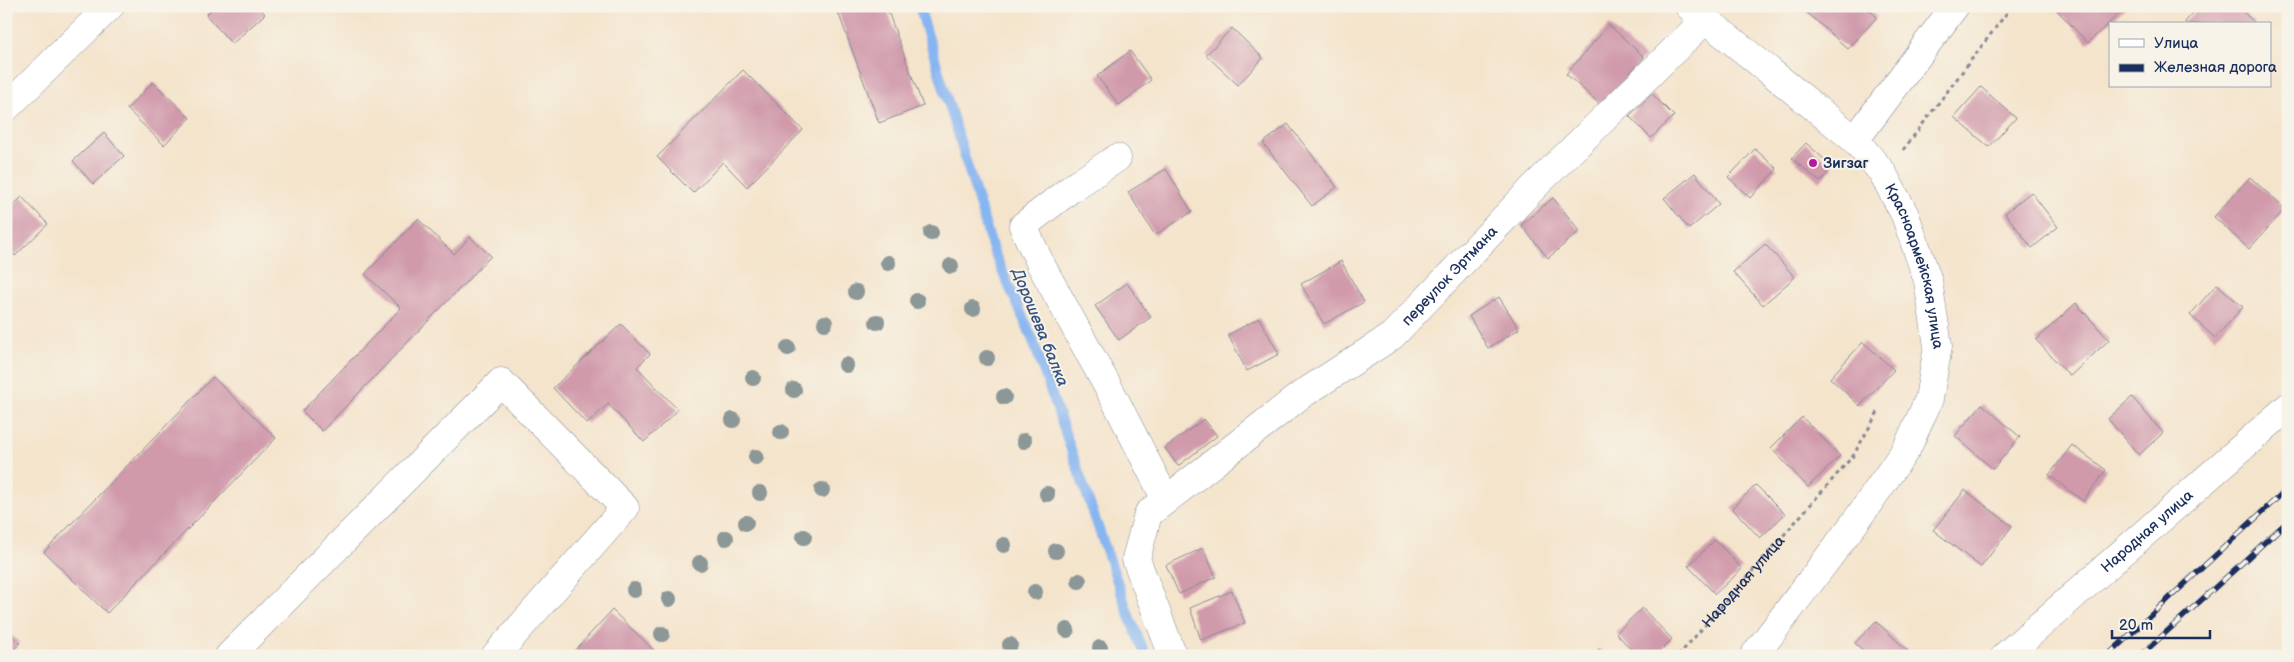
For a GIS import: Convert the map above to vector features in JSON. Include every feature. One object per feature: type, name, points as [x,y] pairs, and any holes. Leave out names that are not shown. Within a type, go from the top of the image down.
[{"type":"street","points":[[6,108],[110,6]]},
{"type":"street","points":[[1855,140],[1955,6]]},
{"type":"street","name":"переулок Эртмана","points":[[1173,656],[1136,559],[1148,514],[1301,395],[1392,336],[1697,13],[1855,140]]},
{"type":"street","name":"Красноармейская улица","points":[[1754,656],[1856,521],[1907,448],[1929,399],[1938,346],[1928,281],[1905,215],[1882,172],[1855,140]]},
{"type":"street","points":[[1117,158],[1072,188],[1024,226],[1041,265],[1114,398],[1166,500]]},
{"type":"street","points":[[229,656],[501,382],[625,508],[495,656]]},
{"type":"street","name":"Народная улица","points":[[2005,656],[2288,407]]},
{"type":"path","points":[[1901,152],[2012,6]]},
{"type":"path","name":"Народная улица","points":[[1678,656],[1853,456],[1878,412]]},
{"type":"building","points":[[215,6],[258,6],[265,14],[232,44],[206,15]]},
{"type":"building","points":[[853,6],[886,6],[923,106],[879,123],[838,12]]},
{"type":"building","points":[[1804,6],[1865,6],[1877,17],[1848,49],[1802,8]]},
{"type":"building","points":[[2053,6],[2127,6],[2109,22],[2088,43]]},
{"type":"building","points":[[2199,6],[2237,6],[2254,22],[2185,22]]},
{"type":"building","points":[[1609,25],[1644,57],[1601,105],[1566,74]]},
{"type":"building","points":[[1232,28],[1263,58],[1238,85],[1206,55]]},
{"type":"building","points":[[1130,51],[1151,80],[1119,105],[1097,76]]},
{"type":"building","points":[[743,70],[803,130],[747,187],[723,162],[693,193],[657,157]]},
{"type":"building","points":[[153,82],[190,118],[164,145],[127,109]]},
{"type":"building","points":[[1981,87],[2016,118],[1989,147],[1954,117]]},
{"type":"building","points":[[1652,94],[1674,116],[1651,138],[1629,116]]},
{"type":"building","points":[[1288,124],[1337,187],[1312,206],[1263,143]]},
{"type":"building","points":[[104,133],[124,156],[93,184],[73,161]]},
{"type":"building","name":"Зигзаг","points":[[1806,143],[1833,167],[1820,182],[1792,158]]},
{"type":"building","points":[[1755,149],[1777,169],[1750,198],[1728,177]]},
{"type":"building","points":[[1166,169],[1192,212],[1155,235],[1128,192]]},
{"type":"building","points":[[1695,173],[1719,204],[1689,229],[1664,198]]},
{"type":"building","points":[[2250,177],[2285,209],[2249,249],[2214,217]]},
{"type":"building","points":[[2031,192],[2058,227],[2032,248],[2005,213]]},
{"type":"building","points":[[22,197],[48,224],[15,256],[6,247],[6,212]]},
{"type":"building","points":[[1553,198],[1580,231],[1548,258],[1521,225]]},
{"type":"building","points":[[418,219],[454,254],[470,237],[491,256],[322,431],[302,411],[401,308],[365,274]]},
{"type":"building","points":[[1765,244],[1795,277],[1763,305],[1733,272]]},
{"type":"building","points":[[1341,261],[1364,302],[1324,324],[1301,284]]},
{"type":"building","points":[[1127,283],[1151,317],[1119,340],[1095,306]]},
{"type":"building","points":[[2217,284],[2243,307],[2215,338],[2190,315]]},
{"type":"building","points":[[1499,297],[1519,329],[1488,348],[1469,316]]},
{"type":"building","points":[[2076,303],[2109,340],[2070,376],[2036,340]]},
{"type":"building","points":[[1259,318],[1279,354],[1247,371],[1228,335]]},
{"type":"building","points":[[621,324],[650,354],[637,367],[678,410],[644,442],[608,404],[587,424],[553,388]]},
{"type":"building","points":[[1863,342],[1894,370],[1860,406],[1830,378]]},
{"type":"building","points":[[213,377],[276,438],[107,613],[44,552]]},
{"type":"building","points":[[2132,397],[2163,433],[2139,455],[2108,419]]},
{"type":"building","points":[[1982,404],[2020,437],[1993,469],[1955,436]]},
{"type":"building","points":[[1802,417],[1840,456],[1808,487],[1771,448]]},
{"type":"building","points":[[1204,419],[1217,436],[1178,466],[1165,448]]},
{"type":"building","points":[[2072,445],[2106,470],[2083,501],[2049,475]]},
{"type":"building","points":[[1756,485],[1785,514],[1760,538],[1732,508]]},
{"type":"building","points":[[1965,490],[2012,526],[1981,567],[1933,530]]},
{"type":"building","points":[[1715,540],[1742,569],[1715,594],[1688,566]]},
{"type":"building","points":[[1203,548],[1216,577],[1179,594],[1166,565]]},
{"type":"building","points":[[1232,591],[1245,623],[1201,640],[1190,608]]},
{"type":"building","points":[[1642,608],[1672,639],[1655,656],[1637,656],[1616,633]]},
{"type":"building","points":[[612,610],[658,654],[657,656],[570,656]]},
{"type":"building","points":[[1876,621],[1913,656],[1869,656],[1855,643]]},
{"type":"building","points":[[6,630],[20,643],[8,656],[6,656]]},
{"type":"building","points":[[1599,649],[1607,656],[1593,656]]},
{"type":"waterway","name":"Дорошева балка","points":[[919,6],[993,250],[1032,338],[1131,621],[1146,656]]},
{"type":"railway","points":[[2107,656],[2288,488]]},
{"type":"railway","points":[[2140,656],[2288,521]]},
{"type":"place","name":"Зигзаг","points":[[1813,163]]}]
